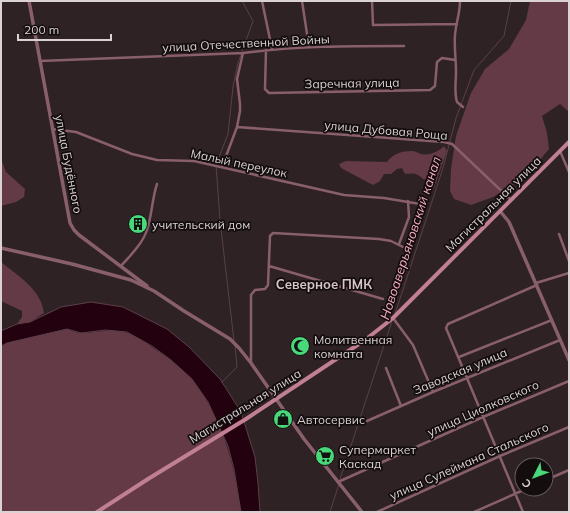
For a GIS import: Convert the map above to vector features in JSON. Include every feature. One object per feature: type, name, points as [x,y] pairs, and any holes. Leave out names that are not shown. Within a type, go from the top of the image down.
[{"type":"main road","name":"Магистральная улица","points":[[97,512],[218,435],[246,419],[365,340],[392,318],[569,142]]},
{"type":"street","name":"улица Будённого","points":[[29,1],[70,223],[79,235],[154,291]]},
{"type":"street","points":[[262,1],[272,49]]},
{"type":"street","points":[[302,1],[309,47]]},
{"type":"street","points":[[372,1],[373,25],[457,24]]},
{"type":"street","points":[[460,1],[460,12],[455,34],[456,71],[454,86],[457,102],[463,107]]},
{"type":"street","name":"улица Отечественной Войны","points":[[40,61],[243,53],[272,49],[309,47],[404,46]]},
{"type":"street","name":"Заречная улица","points":[[266,50],[265,89],[268,93],[430,90],[435,86],[437,62],[442,58],[455,60]]},
{"type":"street","points":[[222,166],[237,127],[240,104],[237,79],[243,53]]},
{"type":"street","name":"улица Дубовая Роща","points":[[237,127],[346,134],[444,142],[452,144],[511,200]]},
{"type":"street","name":"Малый переулок","points":[[52,129],[70,130],[132,154],[157,160],[194,161],[222,166],[344,195],[384,198],[426,205]]},
{"type":"street","points":[[560,151],[569,172]]},
{"type":"street","points":[[122,266],[147,231],[157,184]]},
{"type":"street","points":[[399,244],[409,217],[408,201]]},
{"type":"street","points":[[500,211],[509,222],[569,360]]},
{"type":"street","points":[[251,363],[251,295],[255,290],[267,288],[270,236],[273,233],[379,239],[399,244],[411,251]]},
{"type":"street","points":[[559,234],[569,261]]},
{"type":"street","points":[[1,248],[119,276],[154,291],[230,339],[251,363],[304,439],[362,512]]},
{"type":"street","points":[[269,266],[383,299]]},
{"type":"street","points":[[514,491],[446,328],[447,326],[537,284],[569,273]]},
{"type":"street","points":[[392,318],[413,344],[433,392]]},
{"type":"street","name":"Заводская улица","points":[[458,357],[552,320]]},
{"type":"street","name":"Заводская улица","points":[[367,421],[433,392],[561,340]]},
{"type":"street","points":[[386,368],[401,406]]},
{"type":"street","name":"улица Циолковского","points":[[338,482],[569,381]]},
{"type":"street","name":"улица Сулеймана Стальского","points":[[377,512],[500,456],[569,427]]},
{"type":"street","points":[[554,477],[569,470]]},
{"type":"street","points":[[474,512],[514,494]]},
{"type":"street","points":[[516,497],[523,512]]},
{"type":"shaded area","points":[[530,1],[569,1],[569,112],[560,104],[542,116],[547,133],[549,149],[518,182],[493,197],[471,205],[454,199],[450,191],[451,169],[456,136],[471,93],[485,69],[509,49],[526,20]]},
{"type":"shaded area","points":[[444,146],[447,151],[432,191],[426,186],[429,180],[423,179],[415,174],[405,174],[402,168],[397,169],[391,174],[384,174],[380,181],[373,185],[341,168],[339,164],[346,161],[387,162],[394,155],[401,152],[413,151],[421,154],[430,154],[436,152]]},
{"type":"shaded area","points":[[1,159],[6,172],[25,189],[24,197],[16,202],[1,206]]},
{"type":"shaded area","points":[[1,262],[34,290],[42,304],[44,313],[30,322],[17,324],[22,317],[22,311],[1,301]]},
{"type":"shaded area","points":[[91,302],[123,307],[167,329],[189,347],[220,379],[241,412],[255,457],[260,512],[241,512],[234,469],[228,446],[208,402],[192,379],[171,360],[152,346],[127,332],[106,330],[81,333],[67,329],[7,343],[1,346],[1,331],[17,324],[30,322],[61,307]]},
{"type":"shaded area","points":[[67,329],[80,333],[116,331],[130,334],[169,359],[189,376],[206,400],[227,446],[232,463],[241,512],[1,512],[1,347],[8,342]]},
{"type":"waterway","points":[[234,341],[220,220],[216,165],[228,134],[233,87],[238,63],[253,21],[242,1]]},
{"type":"waterway","name":"Новоаверьяновский канал","points":[[395,314],[443,168],[456,118],[474,70],[504,36],[511,1]]},
{"type":"waterway","name":"Новоаверьяновский канал","points":[[340,479],[392,321]]},
{"type":"waterway","points":[[222,382],[237,367],[235,346]]},
{"type":"waterway","name":"Новоаверьяновский канал","points":[[330,512],[339,484]]},
{"type":"place","name":"учительский дом","points":[[138,224]]},
{"type":"place","name":"Молитвенная комната","points":[[300,346]]},
{"type":"place","name":"Автосервис","points":[[283,419]]},
{"type":"place","name":"Супермаркет Каскад","points":[[325,456]]},
{"type":"district","name":"Северное ПМК","points":[[324,284]]}]
